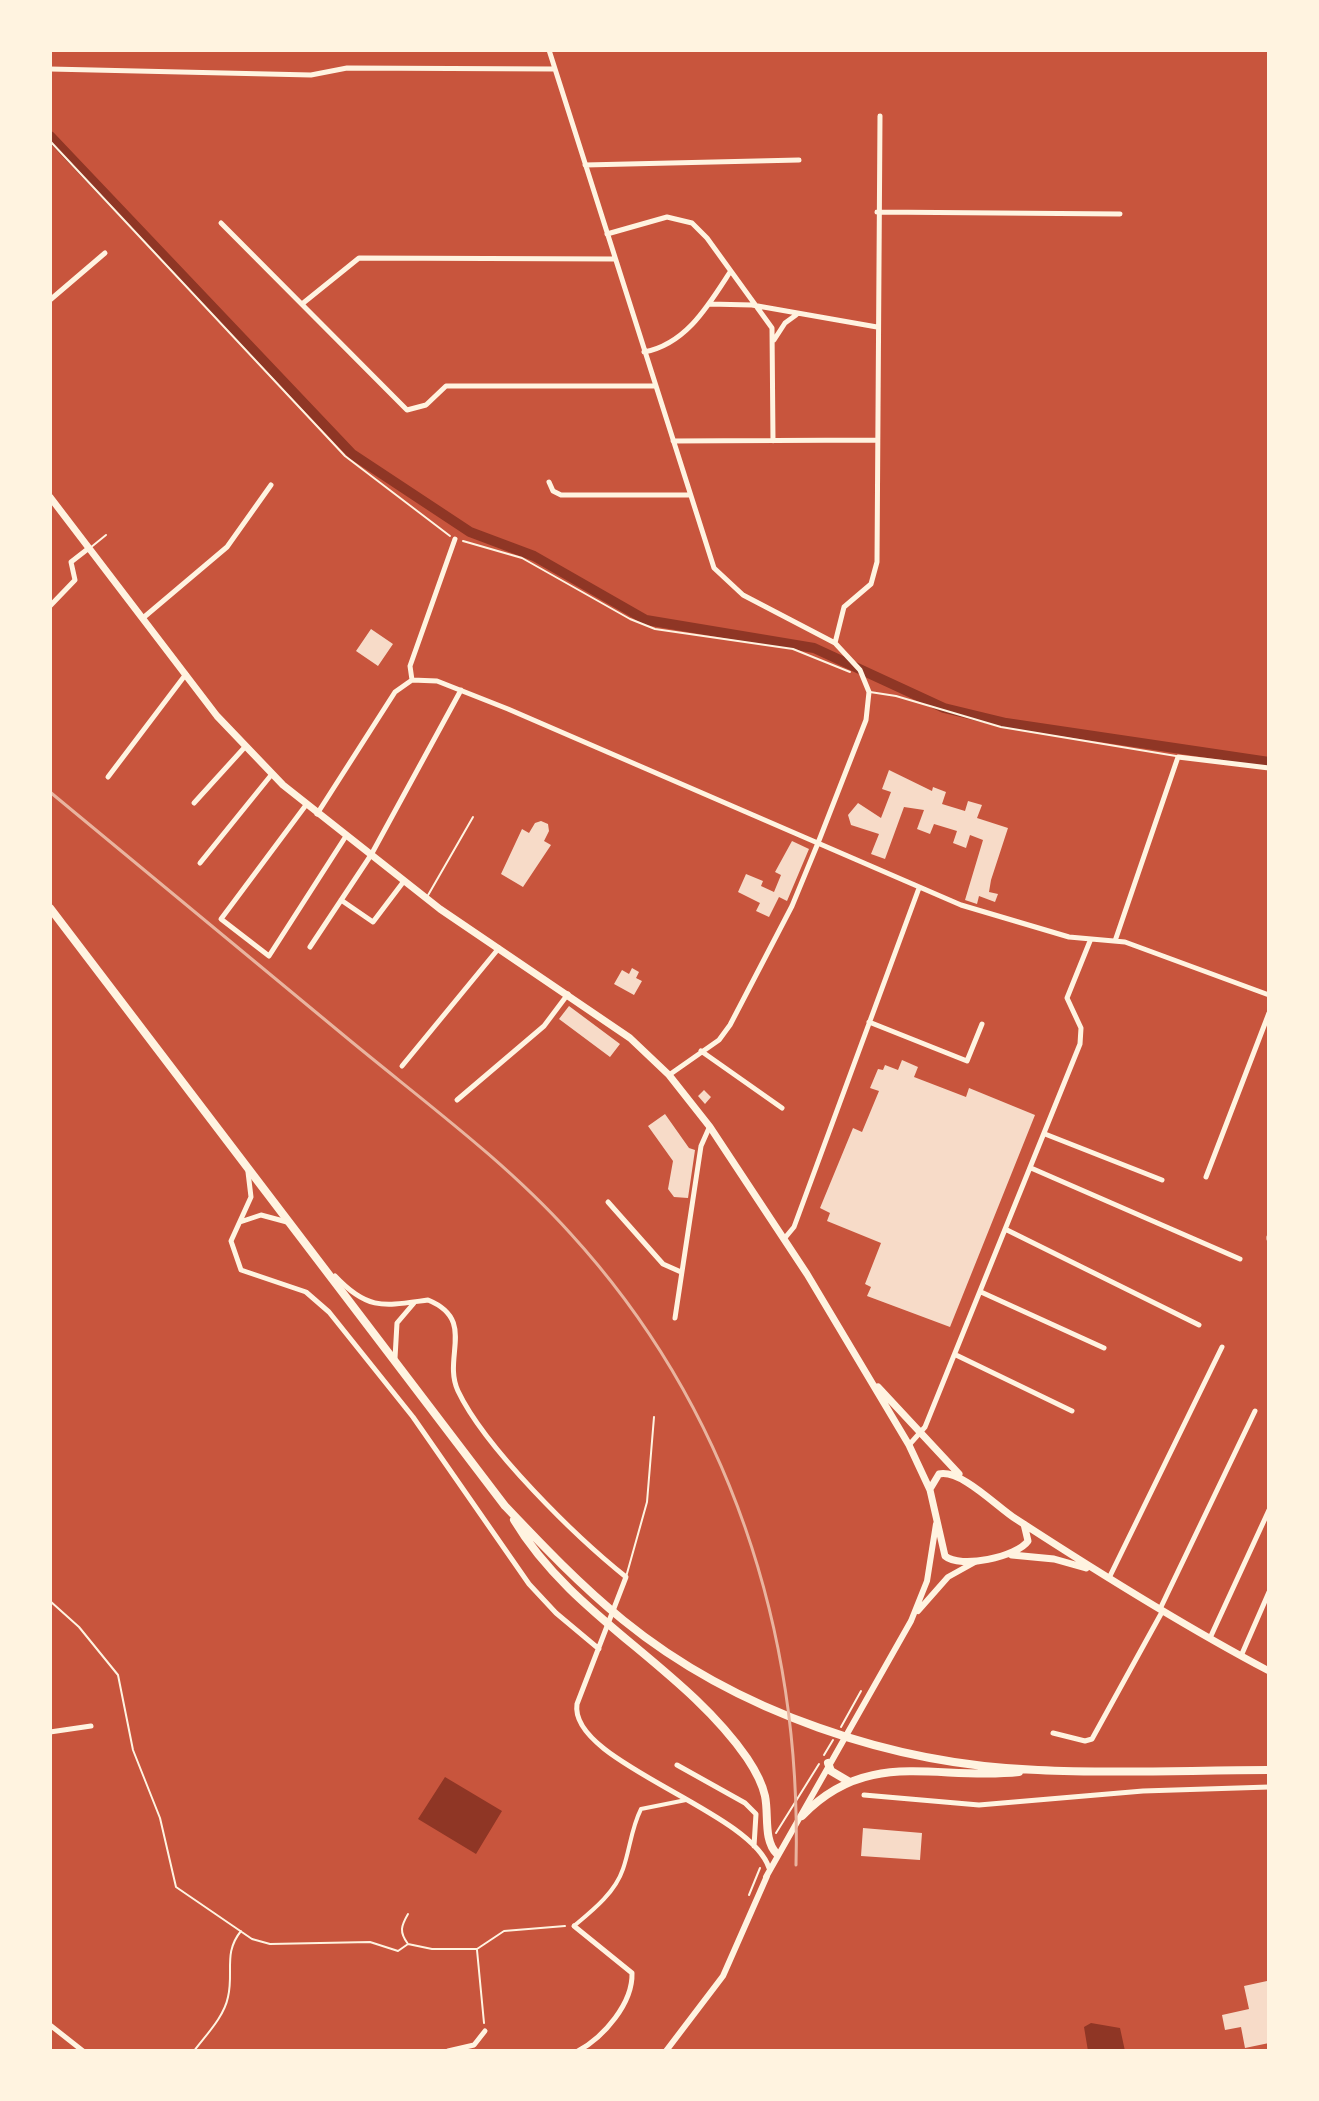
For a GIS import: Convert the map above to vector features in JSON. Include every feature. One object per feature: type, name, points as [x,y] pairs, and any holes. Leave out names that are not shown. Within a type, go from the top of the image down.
[{"type":"main road","points":[[50,497],[244,748],[306,805],[426,898],[630,1038],[669,1075],[710,1127],[784,1239],[909,1445],[930,1490],[940,1547],[948,1559],[961,1563],[1004,1554],[1027,1543],[1024,1524]]},
{"type":"main road","points":[[50,908],[505,1506],[529,1545],[589,1608],[669,1674],[741,1751],[762,1783],[769,1846],[777,1854]]},
{"type":"main road","points":[[866,1373],[966,1481],[1024,1524],[1161,1611],[1269,1671]]},
{"type":"main road","points":[[930,1490],[939,1474],[949,1473],[966,1481]]},
{"type":"main road","points":[[505,1506],[591,1593],[625,1622],[695,1670],[764,1705],[927,1757],[1038,1770]]},
{"type":"main road","points":[[1004,1554],[1064,1561],[1106,1577]]},
{"type":"main road","points":[[828,1763],[831,1771],[851,1780]]},
{"type":"main road","points":[[801,1818],[851,1780],[881,1771],[994,1775],[1038,1770],[1269,1770]]},
{"type":"street","points":[[549,50],[710,557],[721,579],[743,595],[835,643],[860,670],[869,692],[866,720],[792,906],[730,1025],[719,1040],[669,1075]]},
{"type":"street","points":[[50,69],[311,75],[347,68],[554,69]]},
{"type":"street","points":[[835,643],[844,607],[871,584],[876,575],[880,116]]},
{"type":"street","points":[[585,165],[799,160]]},
{"type":"street","points":[[877,212],[1120,214]]},
{"type":"street","points":[[607,234],[654,219],[679,218],[701,230],[752,305],[765,317],[774,341],[773,441]]},
{"type":"street","points":[[221,223],[407,410],[426,405],[446,386],[655,386]]},
{"type":"street","points":[[50,300],[105,253]]},
{"type":"street","points":[[302,304],[359,258],[615,259]]},
{"type":"street","points":[[644,352],[678,339],[709,304],[730,272]]},
{"type":"street","points":[[709,304],[752,305],[877,327]]},
{"type":"street","points":[[774,341],[785,323],[798,314]]},
{"type":"street","points":[[673,441],[877,440]]},
{"type":"street","points":[[549,482],[561,495],[690,495]]},
{"type":"street","points":[[143,618],[227,547],[271,485]]},
{"type":"street","points":[[412,680],[410,666],[455,539]]},
{"type":"street","points":[[50,606],[75,580],[71,562],[89,548]]},
{"type":"street","points":[[108,777],[186,674]]},
{"type":"street","points":[[317,814],[395,692],[412,680],[437,681],[961,905],[1090,941],[1115,941],[1269,995]]},
{"type":"street","points":[[310,947],[371,855],[461,690]]},
{"type":"street","points":[[194,803],[244,748]]},
{"type":"street","points":[[1115,941],[1178,757],[1269,768]]},
{"type":"street","points":[[200,863],[272,774]]},
{"type":"street","points":[[306,805],[221,919],[269,956],[346,836]]},
{"type":"street","points":[[341,900],[373,922],[404,881]]},
{"type":"street","points":[[784,1239],[794,1227],[919,888]]},
{"type":"street","points":[[909,1445],[920,1434],[956,1355],[1081,1040],[1080,1026],[1067,998],[1090,941]]},
{"type":"street","points":[[402,1066],[499,948]]},
{"type":"street","points":[[457,1100],[544,1026],[568,994]]},
{"type":"street","points":[[1206,1177],[1269,1013]]},
{"type":"street","points":[[869,1022],[967,1061],[982,1024]]},
{"type":"street","points":[[701,1051],[782,1108]]},
{"type":"street","points":[[675,1318],[703,1135],[710,1127]]},
{"type":"street","points":[[1045,1134],[1162,1180]]},
{"type":"street","points":[[246,1163],[251,1197],[231,1250],[241,1270],[306,1292],[329,1312],[413,1417],[529,1584],[556,1613],[599,1649]]},
{"type":"street","points":[[1031,1168],[1240,1259]]},
{"type":"street","points":[[608,1202],[663,1264],[681,1272]]},
{"type":"street","points":[[239,1223],[251,1216],[270,1215],[292,1224]]},
{"type":"street","points":[[1007,1230],[1199,1325]]},
{"type":"street","points":[[322,1263],[351,1293],[373,1304],[388,1307],[428,1300],[440,1305],[455,1324],[456,1387],[480,1426],[575,1532],[626,1577],[577,1704],[579,1722],[603,1747],[728,1825],[754,1846],[769,1868]]},
{"type":"street","points":[[981,1292],[1104,1348]]},
{"type":"street","points":[[395,1360],[393,1333],[401,1314],[414,1302]]},
{"type":"street","points":[[1106,1577],[1222,1347]]},
{"type":"street","points":[[956,1355],[1072,1411]]},
{"type":"street","points":[[1053,1733],[1085,1741],[1092,1739],[1161,1611],[1255,1411]]},
{"type":"street","points":[[1209,1639],[1269,1510]]},
{"type":"street","points":[[766,1877],[911,1621],[927,1581],[936,1524]]},
{"type":"street","points":[[911,1621],[948,1577],[977,1561]]},
{"type":"street","points":[[1241,1656],[1269,1592]]},
{"type":"street","points":[[50,1732],[91,1726]]},
{"type":"street","points":[[677,1765],[745,1803],[756,1814],[754,1846]]},
{"type":"street","points":[[864,1795],[979,1805],[1143,1791],[1269,1787]]},
{"type":"street","points":[[578,2051],[595,2042],[633,1991],[632,1973],[574,1926],[599,1905],[622,1873],[632,1826],[641,1809],[687,1800]]},
{"type":"street","points":[[666,2051],[723,1976],[783,1844]]},
{"type":"street","points":[[764,1857],[777,1854]]},
{"type":"street","points":[[50,2025],[83,2051]]},
{"type":"street","points":[[448,2051],[474,2045],[485,2031]]},
{"type":"lane","points":[[89,548],[106,535]]},
{"type":"lane","points":[[869,692],[896,696],[1001,727],[1178,757]]},
{"type":"lane","points":[[426,898],[473,817]]},
{"type":"lane","points":[[626,1577],[647,1502],[654,1417]]},
{"type":"path","points":[[50,141],[345,456],[455,539],[522,558],[630,619],[655,629],[793,649],[865,679]]},
{"type":"path","points":[[50,1601],[79,1627],[118,1675],[133,1750],[166,1839],[171,1879],[185,1895],[241,1931],[270,1944],[370,1942],[398,1951],[408,1944],[432,1949],[477,1949],[504,1931],[537,1926],[574,1926]]},
{"type":"path","points":[[840,1728],[861,1692]]},
{"type":"path","points":[[785,1819],[834,1739]]},
{"type":"path","points":[[745,1905],[764,1857]]},
{"type":"path","points":[[408,1914],[401,1932],[408,1944]]},
{"type":"path","points":[[194,2051],[222,2014],[230,1985],[231,1946],[241,1931]]},
{"type":"path","points":[[477,1949],[485,2031]]},
{"type":"shaded area","points":[[445,1777],[502,1811],[476,1854],[418,1819]]},
{"type":"shaded area","points":[[1091,2023],[1120,2028],[1125,2051],[1088,2051],[1084,2027]]},
{"type":"building","points":[[371,629],[393,644],[378,666],[356,651]]},
{"type":"building","points":[[889,770],[932,791],[933,787],[946,792],[942,804],[965,811],[968,801],[982,805],[977,818],[1008,828],[991,880],[989,892],[998,894],[995,902],[979,896],[977,904],[965,900],[983,840],[970,835],[966,848],[953,843],[957,831],[934,824],[930,834],[917,829],[924,810],[904,807],[885,859],[871,854],[879,834],[851,825],[848,815],[858,803],[881,818],[891,792],[882,789]]},
{"type":"building","points":[[541,821],[548,824],[549,831],[544,841],[551,845],[523,887],[501,874],[522,829],[529,833],[535,823]]},
{"type":"building","points":[[792,841],[809,849],[787,901],[779,897],[769,917],[756,911],[760,903],[738,892],[746,874],[763,881],[761,886],[774,892],[781,875],[775,872]]},
{"type":"building","points":[[632,968],[639,972],[636,978],[642,981],[634,995],[614,984],[622,970],[629,974]]},
{"type":"building","points":[[569,1006],[620,1044],[610,1057],[559,1019]]},
{"type":"building","points":[[902,1060],[918,1067],[914,1077],[966,1097],[969,1088],[1035,1115],[950,1327],[867,1296],[871,1287],[865,1284],[881,1243],[827,1221],[830,1213],[820,1208],[853,1128],[862,1132],[879,1091],[870,1088],[878,1069],[883,1070],[885,1065],[898,1070]]},
{"type":"building","points":[[704,1090],[711,1097],[705,1104],[698,1096]]},
{"type":"building","points":[[665,1114],[689,1148],[695,1150],[688,1198],[674,1197],[668,1189],[673,1161],[648,1126]]},
{"type":"building","points":[[863,1828],[922,1833],[920,1860],[861,1856]]},
{"type":"building","points":[[1267,1981],[1269,2043],[1245,2048],[1241,2027],[1225,2030],[1222,2015],[1249,2009],[1244,1986]]},
{"type":"waterway","points":[[50,136],[352,454],[470,532],[534,556],[646,620],[814,648],[944,708],[1006,723],[1269,762]]},
{"type":"railway","points":[[50,792],[490,1156],[545,1206],[626,1301],[673,1372],[713,1448],[745,1527],[769,1609],[786,1692],[795,1778],[796,1865]]}]
